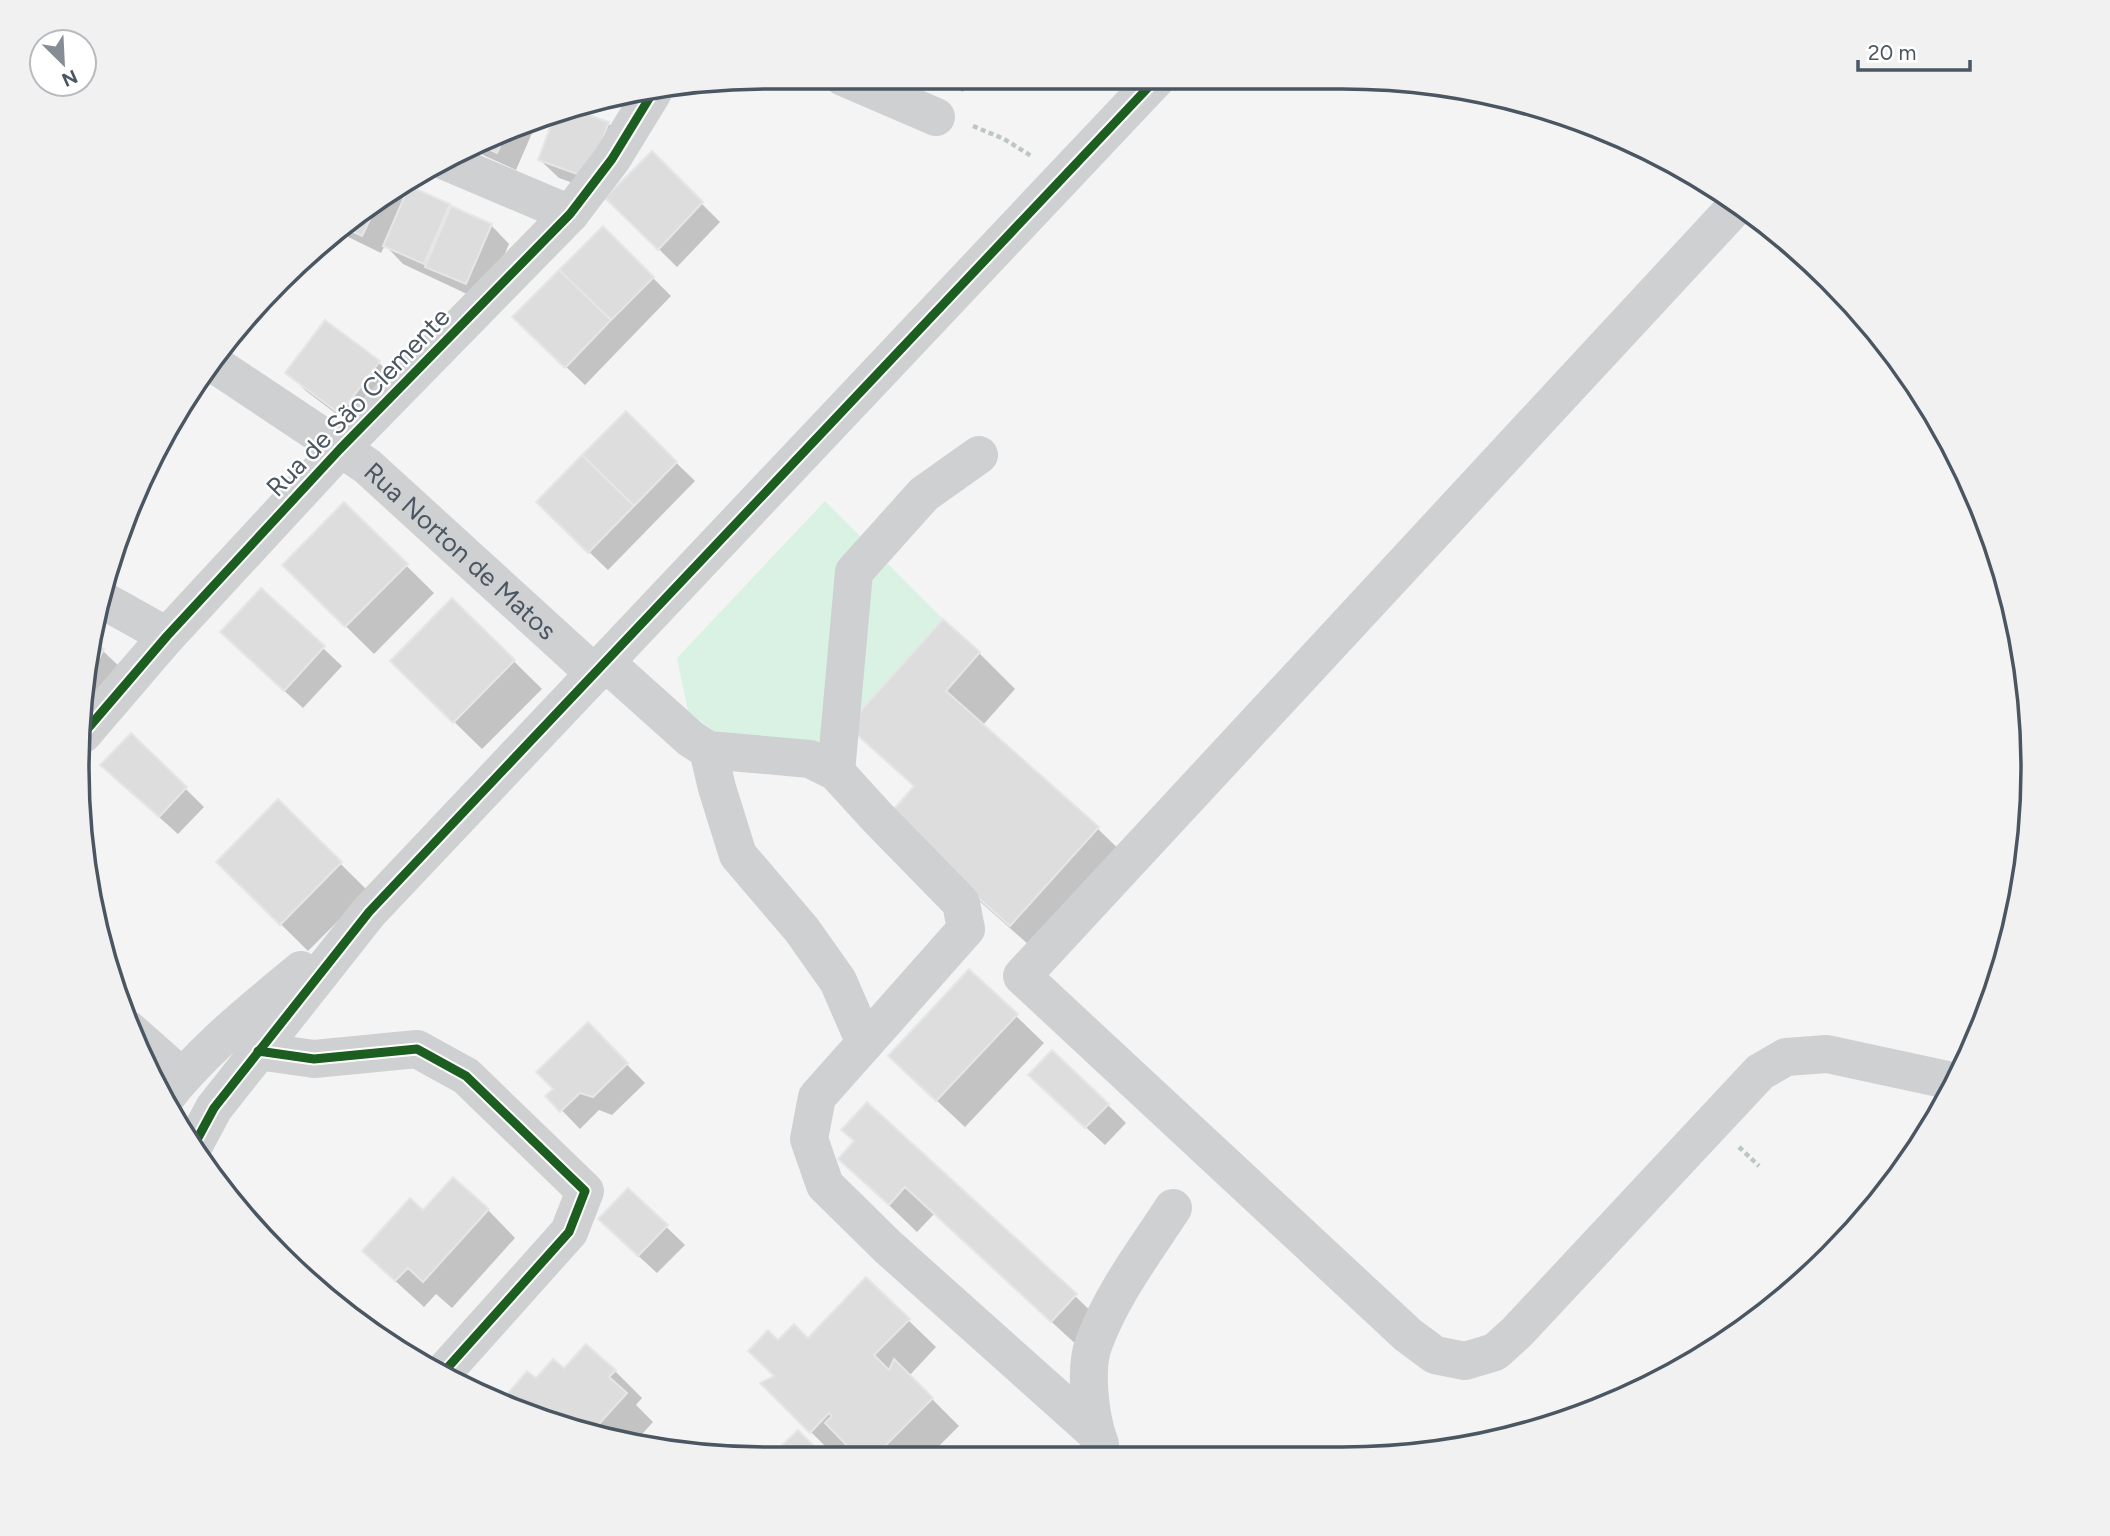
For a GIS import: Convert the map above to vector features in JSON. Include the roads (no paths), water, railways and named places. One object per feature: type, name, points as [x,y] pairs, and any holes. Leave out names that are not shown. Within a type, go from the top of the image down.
[{"type":"street","points":[[871,89],[936,117]]},
{"type":"street","points":[[199,1137],[214,1108],[369,912],[1147,89]]},
{"type":"street","name":"Rua de São Clemente","points":[[91,725],[167,636],[340,449],[570,214],[611,159],[648,100]]},
{"type":"street","points":[[456,166],[570,214]]},
{"type":"street","points":[[1730,212],[1022,976],[1408,1335],[1435,1355],[1465,1361],[1495,1352],[1517,1332],[1760,1072],[1786,1057],[1827,1054],[1945,1079]]},
{"type":"street","name":"Rua Norton de Matos","points":[[220,368],[367,466],[600,668],[709,750]]},
{"type":"street","points":[[836,772],[855,572],[924,494],[979,455]]},
{"type":"street","points":[[109,604],[167,636]]},
{"type":"street","points":[[865,1043],[838,981],[802,930],[738,855],[709,750],[810,759],[836,772],[961,903],[966,929],[865,1043],[817,1097],[809,1139],[825,1185],[1100,1444]]},
{"type":"street","points":[[173,1089],[211,1047],[369,912]]},
{"type":"street","points":[[258,1051],[314,1059],[416,1049],[467,1076],[585,1191],[569,1232],[449,1367]]},
{"type":"street","points":[[1100,1444],[1088,1386],[1093,1345],[1114,1300],[1173,1208]]}]
